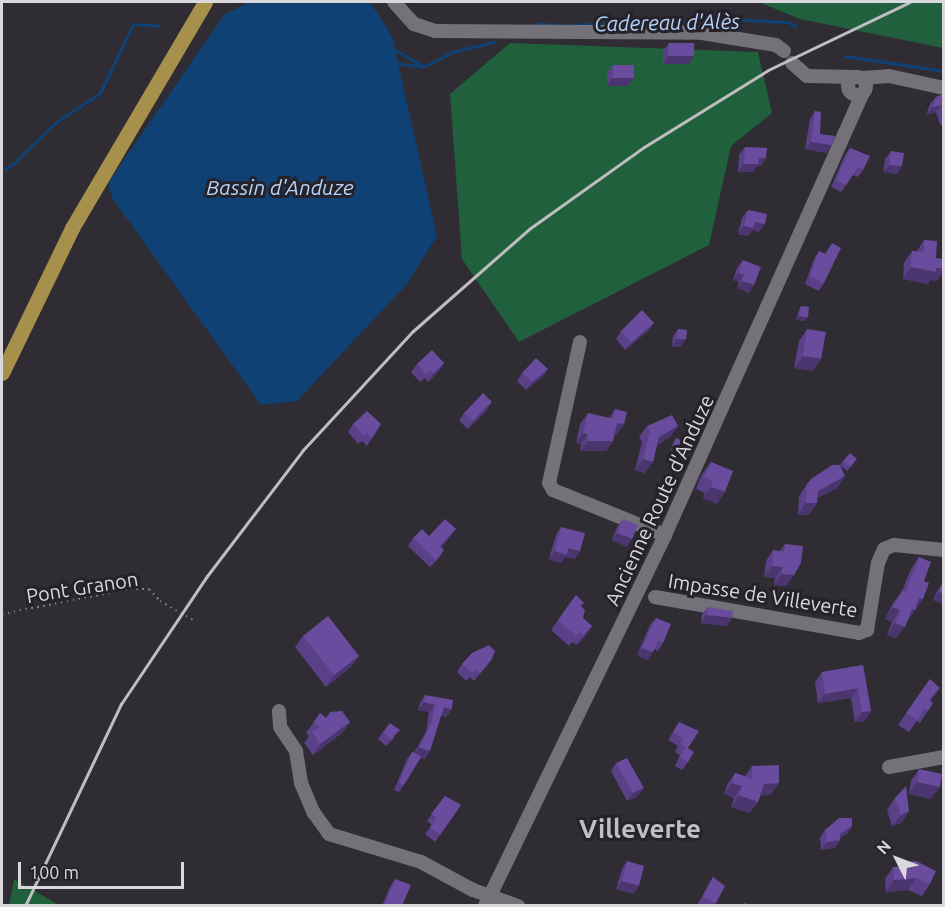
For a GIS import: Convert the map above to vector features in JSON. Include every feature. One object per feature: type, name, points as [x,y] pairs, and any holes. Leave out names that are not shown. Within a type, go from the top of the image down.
[{"type":"main road","points":[[2,373],[72,228],[206,2]]},
{"type":"street","points":[[394,2],[414,24],[443,32],[702,33],[776,45],[784,51]]},
{"type":"street","points":[[792,63],[807,76],[830,79],[859,88],[889,76],[944,88]]},
{"type":"street","name":"Ancienne Route d'Anduze","points":[[488,900],[665,535],[769,308],[859,88]]},
{"type":"street","points":[[580,342],[549,483],[553,490],[665,535]]},
{"type":"street","name":"Impasse de Villeverte","points":[[655,597],[859,633],[867,630],[878,562],[885,549],[894,545],[944,550]]},
{"type":"street","points":[[279,711],[280,727],[296,751],[306,793],[329,834],[421,862],[488,900],[518,906]]},
{"type":"street","points":[[889,767],[944,757]]},
{"type":"path","name":"Pont Granon","points":[[2,614],[130,589],[149,590],[194,621]]},
{"type":"green space","points":[[758,2],[943,2],[943,48],[800,19]]},
{"type":"green space","points":[[510,43],[758,52],[772,113],[731,146],[709,245],[519,342],[462,259],[450,94]]},
{"type":"green space","points":[[14,879],[59,905],[9,905]]},
{"type":"water","name":"Bassin d'Anduze","points":[[249,2],[370,2],[392,36],[437,236],[407,284],[297,401],[261,405],[112,198],[108,183],[224,15]]},
{"type":"building","points":[[669,43],[694,43],[694,56],[668,56]]},
{"type":"building","points":[[613,65],[634,65],[634,78],[612,78]]},
{"type":"building","points":[[944,94],[944,111],[942,105],[932,107],[936,97]]},
{"type":"building","points":[[815,111],[821,112],[820,134],[835,136],[832,145],[811,142]]},
{"type":"building","points":[[745,147],[767,148],[766,158],[759,158],[759,164],[744,164]]},
{"type":"building","points":[[850,148],[870,156],[863,170],[858,167],[846,185],[836,180]]},
{"type":"building","points":[[891,151],[904,153],[902,166],[889,165]]},
{"type":"building","points":[[748,210],[767,214],[765,224],[755,222],[753,228],[744,226]]},
{"type":"building","points":[[924,240],[937,241],[936,258],[944,259],[944,269],[936,268],[936,272],[911,267],[912,251],[924,252]]},
{"type":"building","points":[[832,243],[841,248],[824,283],[810,276],[819,251],[826,254]]},
{"type":"building","points":[[743,260],[761,267],[754,285],[742,281],[744,275],[739,273]]},
{"type":"building","points":[[801,306],[809,307],[808,317],[799,316]]},
{"type":"building","points":[[642,310],[654,323],[631,343],[621,331]]},
{"type":"building","points":[[678,329],[687,330],[686,339],[677,339]]},
{"type":"building","points":[[807,329],[826,332],[821,359],[803,356]]},
{"type":"building","points":[[432,350],[444,363],[433,374],[430,370],[426,374],[417,364]]},
{"type":"building","points":[[536,358],[548,369],[532,382],[522,373]]},
{"type":"building","points":[[483,393],[492,402],[473,421],[464,413]]},
{"type":"building","points":[[615,409],[627,412],[624,424],[617,423],[613,441],[587,441],[588,434],[583,433],[588,413],[613,419]]},
{"type":"building","points":[[367,411],[381,424],[372,438],[367,433],[364,436],[353,424]]},
{"type":"building","points":[[672,415],[678,426],[659,437],[653,462],[643,459],[650,431],[647,426]]},
{"type":"building","points":[[676,438],[686,442],[682,452],[671,448]]},
{"type":"building","points":[[850,453],[857,459],[850,467],[843,461]]},
{"type":"building","points":[[711,462],[733,471],[725,492],[711,487],[713,481],[704,477]]},
{"type":"building","points":[[832,465],[840,465],[845,476],[818,491],[817,503],[806,503],[807,484]]},
{"type":"building","points":[[445,519],[456,529],[440,546],[444,550],[436,560],[413,538],[422,529],[429,536]]},
{"type":"building","points":[[623,519],[638,525],[632,539],[617,533]]},
{"type":"building","points":[[561,527],[585,533],[580,551],[568,548],[567,555],[555,551]]},
{"type":"building","points":[[785,544],[803,546],[801,563],[794,575],[782,574],[783,567],[772,566],[773,550],[784,552]]},
{"type":"building","points":[[919,557],[931,562],[924,581],[929,583],[923,599],[919,598],[915,610],[912,609],[905,627],[895,623],[900,610],[893,607],[902,591],[906,592]]},
{"type":"building","points":[[944,584],[944,594],[939,592]]},
{"type":"building","points":[[576,595],[584,603],[581,606],[585,610],[583,618],[592,626],[584,635],[580,632],[576,636],[558,620]]},
{"type":"building","points":[[708,607],[733,611],[732,618],[706,615]]},
{"type":"building","points":[[328,616],[359,656],[334,675],[303,636]]},
{"type":"building","points":[[656,618],[671,624],[663,643],[658,641],[653,652],[642,648]]},
{"type":"building","points":[[489,645],[495,651],[492,659],[480,673],[476,669],[472,673],[462,664],[472,653]]},
{"type":"building","points":[[863,665],[871,711],[862,712],[858,688],[825,694],[822,672]]},
{"type":"building","points":[[930,679],[940,688],[929,700],[933,703],[928,711],[924,709],[918,720],[906,713]]},
{"type":"building","points":[[425,695],[453,700],[452,709],[444,707],[430,751],[419,747],[431,724],[435,705],[424,702]]},
{"type":"building","points":[[342,711],[350,722],[320,744],[312,732],[320,727],[314,722],[320,713],[326,718],[330,712]]},
{"type":"building","points":[[679,722],[699,731],[688,748],[694,752],[688,762],[680,758],[685,747],[680,744],[683,738],[673,732]]},
{"type":"building","points":[[390,723],[400,730],[391,739],[383,732]]},
{"type":"building","points":[[412,752],[421,756],[404,785],[399,783]]},
{"type":"building","points":[[627,758],[644,788],[633,793],[616,763]]},
{"type":"building","points":[[779,765],[779,783],[764,784],[758,802],[739,795],[742,786],[732,783],[735,773],[752,779],[752,766]]},
{"type":"building","points":[[919,769],[942,774],[940,787],[917,782]]},
{"type":"building","points":[[906,786],[909,811],[901,815],[895,798]]},
{"type":"building","points":[[445,796],[461,805],[440,835],[430,827],[437,818],[431,814]]},
{"type":"building","points":[[839,818],[852,818],[852,826],[840,834],[840,840],[827,842],[825,830]]},
{"type":"building","points":[[627,861],[644,866],[639,886],[622,881]]},
{"type":"building","points":[[916,861],[936,871],[930,884],[916,878],[894,880],[893,867],[905,866],[905,862]]},
{"type":"building","points":[[713,877],[725,886],[716,903],[703,897]]},
{"type":"building","points":[[395,879],[411,885],[402,906],[385,904]]},
{"type":"waterway","name":"Cadereau d'Alès","points":[[567,25],[726,19],[787,22],[796,26]]},
{"type":"waterway","name":"Cadereau d'Alès","points":[[2,170],[13,164],[55,123],[100,93],[133,24],[159,26]]},
{"type":"waterway","name":"Cadereau d'Alès","points":[[536,24],[561,25]]},
{"type":"waterway","name":"Cadereau d'Alès","points":[[396,63],[423,67],[452,52],[494,42]]},
{"type":"waterway","name":"Cadereau d'Alès","points":[[394,49],[422,66]]},
{"type":"waterway","name":"Cadereau d'Alès","points":[[845,56],[944,71]]},
{"type":"railway","points":[[25,906],[121,704],[207,576],[303,450],[413,331],[529,229],[644,147],[768,70],[910,2]]},
{"type":"district","name":"Villeverte","points":[[640,829]]}]
